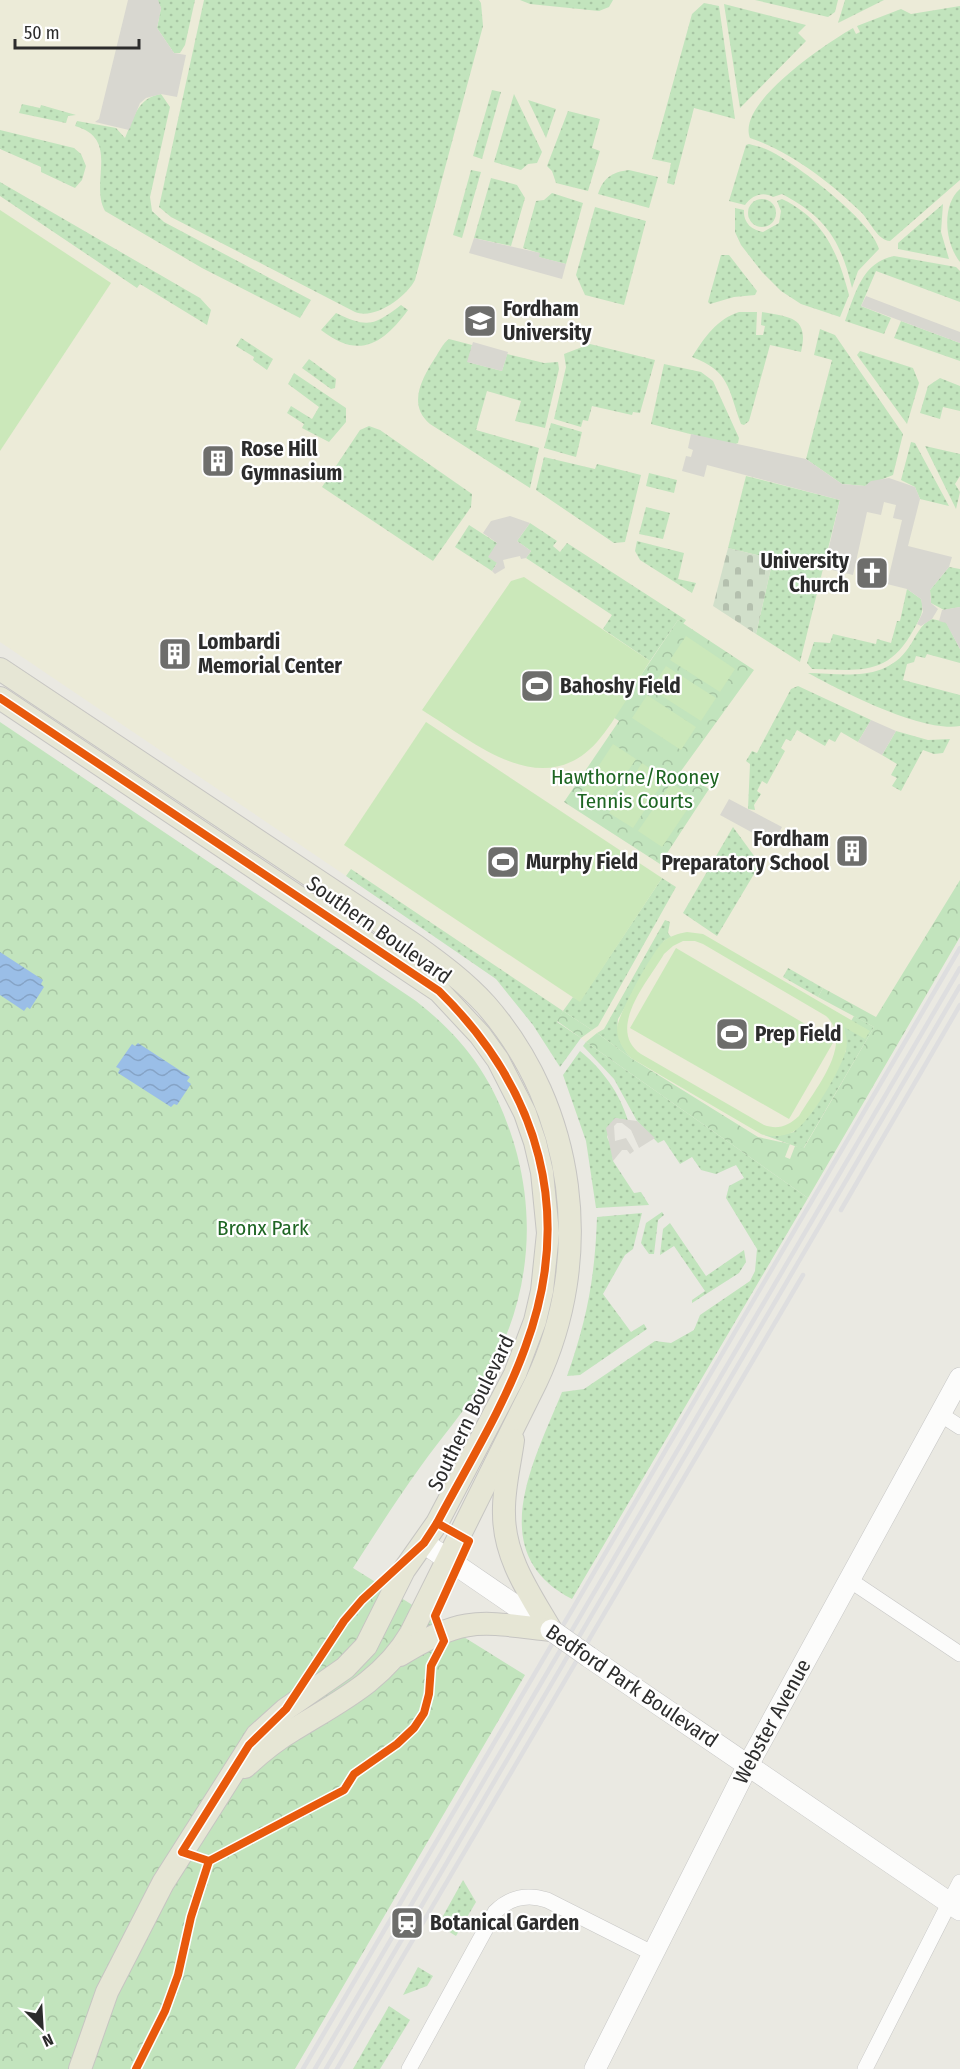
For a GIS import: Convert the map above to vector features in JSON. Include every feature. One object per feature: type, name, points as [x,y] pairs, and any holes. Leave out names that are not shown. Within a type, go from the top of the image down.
[{"type":"main road","name":"Southern Boulevard","points":[[0,669],[441,964],[464,983],[502,1025],[536,1078],[548,1107],[565,1165],[570,1210],[569,1259],[561,1314],[544,1364],[411,1634],[396,1657],[356,1692],[291,1731],[228,1781]]},
{"type":"main road","name":"Southern Boulevard","points":[[0,698],[439,992],[480,1035],[513,1086],[529,1123],[542,1172],[548,1233],[542,1291],[535,1321],[515,1374],[437,1523],[404,1570],[366,1646],[345,1668],[265,1726],[249,1745],[141,1921],[107,1992],[80,2069]]},
{"type":"main road","name":"Webster Avenue","points":[[595,2069],[748,1765],[851,1581],[960,1378]]},
{"type":"main road","points":[[516,1419],[504,1503],[506,1537],[517,1570],[551,1630]]},
{"type":"main road","name":"Bedford Park Boulevard","points":[[424,1543],[955,1906]]},
{"type":"main road","points":[[396,1657],[440,1632],[467,1623],[551,1630]]},
{"type":"street","points":[[940,1414],[960,1428]]},
{"type":"street","points":[[851,1581],[960,1654]]},
{"type":"street","points":[[865,2069],[955,1906],[960,1882]]},
{"type":"street","points":[[409,2069],[495,1912],[516,1899],[531,1897],[554,1903],[652,1953]]},
{"type":"shaded area","name":"Fordham University","points":[[0,0],[960,0],[960,937],[808,1198],[438,938],[0,642]]},
{"type":"shaded area","points":[[128,0],[158,0],[161,8],[157,28],[174,53],[186,55],[177,97],[161,94],[146,98],[140,103],[129,130],[95,122],[99,119]]},
{"type":"shaded area","points":[[474,238],[540,253],[539,257],[566,264],[562,279],[469,253]]},
{"type":"shaded area","points":[[866,296],[960,332],[960,343],[861,306]]},
{"type":"shaded area","points":[[473,342],[508,352],[502,371],[467,362]]},
{"type":"shaded area","points":[[691,434],[806,459],[842,484],[865,486],[871,481],[889,478],[915,487],[920,499],[908,546],[952,557],[949,567],[930,590],[931,603],[938,609],[932,619],[921,626],[917,624],[923,612],[921,599],[907,589],[887,584],[902,520],[893,518],[896,505],[884,502],[881,515],[867,512],[853,575],[824,568],[840,500],[707,465],[704,477],[682,471],[686,456],[691,457],[693,450],[688,448]]},
{"type":"shaded area","points":[[510,516],[530,523],[517,541],[531,551],[526,558],[521,559],[520,556],[503,560],[505,568],[495,574],[492,571],[497,563],[488,557],[497,543],[483,533],[491,521]]},
{"type":"shaded area","points":[[960,607],[960,649],[946,623],[939,621],[942,610]]},
{"type":"shaded area","points":[[871,720],[896,731],[882,755],[858,742]]},
{"type":"shaded area","points":[[729,799],[782,827],[773,844],[720,815]]},
{"type":"shaded area","points":[[615,1118],[637,1121],[655,1138],[639,1148],[631,1130],[622,1123],[617,1123],[614,1126],[615,1141],[626,1138],[634,1151],[630,1154],[627,1150],[622,1150],[613,1161],[606,1128]]},
{"type":"green space","points":[[157,0],[195,0],[185,45],[180,53],[174,53],[157,28],[161,8]]},
{"type":"green space","points":[[204,0],[479,0],[481,3],[483,26],[415,280],[405,293],[389,305],[372,313],[355,312],[171,217],[159,207]]},
{"type":"green space","points":[[520,0],[613,0],[609,7],[599,11],[530,4]]},
{"type":"green space","points":[[755,0],[838,0],[835,12],[828,17]]},
{"type":"green space","points":[[845,0],[884,0],[838,23]]},
{"type":"green space","points":[[704,3],[719,6],[735,119],[694,108],[674,185],[667,183],[671,163],[652,159],[692,14]]},
{"type":"green space","points":[[724,4],[806,25],[798,33],[806,41],[740,108]]},
{"type":"green space","points":[[960,6],[960,180],[890,241],[882,238],[861,212],[823,179],[795,159],[750,138],[749,124],[757,108],[770,92],[805,60],[853,28],[856,34],[860,32],[857,26],[901,9],[911,14]]},
{"type":"green space","points":[[492,90],[501,92],[482,159],[473,156]]},
{"type":"green space","points":[[161,94],[170,107],[150,197],[152,211],[164,222],[311,300],[300,318],[202,268],[105,211],[101,200],[101,162],[97,141],[89,132],[75,126],[77,121],[116,128],[125,138],[141,104]]},
{"type":"green space","points":[[514,94],[542,152],[537,163],[528,164],[521,170],[494,162]]},
{"type":"green space","points":[[528,100],[556,109],[546,138]]},
{"type":"green space","points":[[22,104],[40,108],[41,105],[76,115],[68,116],[66,123],[19,113]]},
{"type":"green space","points":[[568,111],[600,119],[592,148],[600,151],[588,191],[556,183],[552,171],[547,166]]},
{"type":"green space","points":[[0,130],[74,148],[81,154],[86,166],[82,180],[75,188],[41,172],[41,167],[0,149]]},
{"type":"green space","points":[[746,145],[766,149],[813,179],[848,209],[873,237],[879,249],[858,271],[852,288],[837,244],[821,221],[810,212],[782,194],[773,197],[765,194],[758,195],[745,205],[729,201]]},
{"type":"green space","points":[[471,170],[481,172],[462,238],[453,235]]},
{"type":"green space","points":[[629,170],[658,177],[649,208],[598,194],[609,177]]},
{"type":"green space","points":[[491,178],[517,185],[525,198],[511,246],[474,238]]},
{"type":"green space","points":[[0,182],[200,298],[211,310],[207,325],[140,284],[137,288],[0,196]]},
{"type":"green space","points":[[960,189],[960,262],[951,245],[947,225],[950,205]]},
{"type":"green space","points":[[552,193],[583,203],[566,264],[538,257],[539,253],[523,248],[536,201],[544,200]]},
{"type":"green space","points":[[762,199],[772,203],[776,213],[772,223],[762,227],[752,223],[748,213],[752,203]]},
{"type":"green space","points":[[782,199],[796,207],[819,227],[834,251],[849,295],[840,317],[801,304],[781,291],[762,272],[741,245],[735,232],[735,208],[744,210],[749,225],[763,232],[779,223],[781,211],[777,201]]},
{"type":"green space","points":[[943,204],[941,232],[949,259],[898,249],[898,243]]},
{"type":"green space","points":[[595,207],[646,221],[624,305],[585,295],[576,275]]},
{"type":"green space","points":[[0,210],[111,283],[0,451]]},
{"type":"green space","points":[[721,255],[729,255],[757,291],[755,295],[734,297],[710,304],[708,302]]},
{"type":"green space","points":[[894,256],[956,267],[960,271],[960,302],[876,271],[861,306],[891,318],[884,334],[845,321],[856,290],[867,272],[883,259]]},
{"type":"green space","points":[[401,305],[408,310],[399,322],[380,339],[369,344],[359,346],[347,344],[321,330],[336,313],[363,323],[377,321]]},
{"type":"green space","points":[[739,312],[757,312],[756,335],[763,335],[765,326],[761,325],[762,312],[790,318],[800,326],[803,341],[801,352],[770,345],[749,421],[744,425],[741,424],[730,391],[721,375],[714,368],[692,357],[706,336],[718,324]]},
{"type":"green space","points":[[901,321],[960,343],[960,361],[894,338]]},
{"type":"green space","points":[[820,329],[835,335],[903,434],[893,475],[865,486],[842,484],[806,459],[832,360],[814,355]]},
{"type":"green space","points":[[241,338],[273,359],[267,370],[253,360],[254,357],[236,346]]},
{"type":"green space","points":[[449,339],[472,345],[468,362],[502,371],[507,354],[544,363],[558,362],[559,369],[545,428],[515,421],[521,401],[487,391],[476,430],[539,448],[530,488],[430,424],[423,417],[419,408],[419,391],[430,366]]},
{"type":"green space","points":[[590,344],[655,360],[640,413],[633,412],[632,415],[592,406],[588,421],[583,420],[581,427],[554,419],[566,367],[564,354]]},
{"type":"green space","points":[[860,351],[913,368],[919,383],[907,424],[857,355]]},
{"type":"green space","points":[[309,359],[336,379],[335,388],[331,389],[302,368]]},
{"type":"green space","points":[[664,364],[701,372],[713,381],[739,438],[738,443],[733,445],[651,424]]},
{"type":"green space","points":[[294,373],[346,408],[346,422],[329,442],[302,428],[304,424],[287,413],[291,406],[312,419],[319,407],[288,384]]},
{"type":"green space","points":[[940,378],[960,386],[960,411],[943,407],[940,419],[920,413],[928,386]]},
{"type":"green space","points":[[551,423],[582,432],[576,457],[544,448]]},
{"type":"green space","points":[[369,426],[380,430],[472,494],[471,507],[433,561],[322,487],[360,430]]},
{"type":"green space","points":[[911,442],[915,443],[949,506],[920,499],[915,487],[901,480]]},
{"type":"green space","points":[[925,446],[960,454],[960,476],[955,484],[960,492],[956,509]]},
{"type":"green space","points":[[544,457],[595,469],[597,464],[641,475],[625,542],[614,543],[536,490]]},
{"type":"green space","points":[[649,473],[677,480],[674,493],[646,486]]},
{"type":"green space","points":[[746,476],[840,500],[800,662],[756,634],[773,559],[728,548]]},
{"type":"green space","points":[[646,507],[670,513],[663,539],[639,534]]},
{"type":"green space","points":[[530,523],[557,541],[553,546],[560,552],[567,543],[686,620],[683,624],[678,620],[650,661],[603,629],[612,615],[526,558],[531,551],[517,541]]},
{"type":"green space","points":[[469,525],[497,543],[497,563],[492,571],[455,547]]},
{"type":"green space","points":[[637,541],[684,553],[678,579],[696,583],[692,593],[640,560],[635,551]]},
{"type":"green space","points":[[728,548],[773,559],[756,634],[713,606]]},
{"type":"green space","points":[[949,567],[960,569],[960,607],[944,610],[931,603],[930,590]]},
{"type":"green space","name":"Bahoshy Field","points":[[524,577],[650,661],[597,742],[576,759],[554,767],[531,767],[508,761],[464,737],[422,710],[511,581]]},
{"type":"green space","points":[[907,589],[921,599],[922,611],[914,629],[894,656],[883,663],[859,669],[812,669],[807,663],[814,642],[830,643],[833,634],[876,644],[877,639],[891,643],[897,621],[900,621]]},
{"type":"green space","points":[[932,619],[946,622],[960,649],[960,663],[927,654],[925,658],[916,656],[914,662],[907,664],[903,680],[960,695],[960,726],[925,723],[904,717],[861,700],[808,673],[864,674],[889,666],[900,658],[921,627]]},
{"type":"green space","name":"Hawthorne/Rooney Tennis Courts","points":[[678,620],[754,670],[681,771],[709,789],[660,864],[564,802],[619,721],[613,717]]},
{"type":"green space","points":[[686,636],[735,669],[720,692],[670,660]]},
{"type":"green space","points":[[666,666],[716,698],[701,721],[651,689]]},
{"type":"green space","points":[[798,686],[871,720],[858,742],[841,732],[835,742],[829,739],[825,746],[797,730],[791,741],[786,739],[781,748],[785,751],[767,784],[762,781],[757,791],[761,794],[754,805],[755,810],[748,809],[750,764],[746,761],[752,751],[757,753],[791,689]]},
{"type":"green space","points":[[647,695],[696,727],[681,750],[632,718]]},
{"type":"green space","name":"Bronx Park","points":[[0,722],[416,1001],[452,1033],[480,1068],[501,1108],[517,1154],[526,1214],[526,1244],[517,1302],[508,1331],[481,1385],[412,1478],[353,1568],[525,1675],[295,2069],[0,2069]]},
{"type":"green space","name":"Murphy Field","points":[[426,722],[662,878],[580,1002],[344,845]]},
{"type":"green space","points":[[896,731],[928,740],[950,739],[943,753],[934,754],[923,750],[901,791],[892,786],[897,778],[891,775],[897,764],[882,755]]},
{"type":"green space","points":[[613,744],[636,759],[603,809],[580,794]]},
{"type":"green space","points":[[642,763],[665,779],[633,828],[609,813]]},
{"type":"green space","points":[[671,783],[695,798],[662,847],[638,831]]},
{"type":"green space","points":[[733,827],[760,864],[717,936],[683,913]]},
{"type":"green space","points":[[351,869],[563,1011],[557,1022],[581,1038],[560,1067],[533,1025],[496,979],[346,876]]},
{"type":"green space","points":[[662,878],[676,887],[598,1026],[592,1030],[563,1011],[573,997],[580,1001]]},
{"type":"green space","points":[[960,880],[960,937],[808,1198],[586,1042],[597,1033],[631,1058],[758,1137],[790,1144],[785,1157],[790,1159],[795,1146],[804,1148],[874,1027],[818,997],[823,988],[876,1017]]},
{"type":"green space","points":[[665,920],[670,922],[668,933],[671,937],[664,941],[618,1019],[620,1040],[631,1058],[597,1033],[604,1029]]},
{"type":"green space","points":[[687,932],[703,934],[870,1031],[865,1039],[844,1027],[847,1047],[838,1069],[816,1107],[793,1132],[777,1136],[761,1134],[631,1058],[621,1045],[617,1033],[618,1022],[650,959],[662,943],[670,937]],"holes":[[[683,941],[695,941],[826,1016],[834,1027],[836,1039],[829,1066],[799,1116],[787,1125],[778,1127],[764,1125],[641,1054],[631,1044],[627,1031],[629,1018],[633,1004],[641,990],[664,954]]]},
{"type":"green space","name":"Prep Field","points":[[676,948],[834,1041],[789,1119],[630,1028]]},
{"type":"green space","points":[[788,968],[823,988],[818,997],[783,977]]},
{"type":"green space","points":[[563,1011],[592,1030],[581,1038],[557,1021]]},
{"type":"green space","points":[[854,1016],[874,1027],[803,1149],[761,1134],[777,1136],[794,1132],[846,1051],[844,1026],[869,1031],[851,1021]]},
{"type":"green space","points":[[586,1042],[808,1198],[572,1599],[545,1580],[529,1557],[522,1531],[523,1503],[530,1475],[562,1392],[584,1389],[655,1341],[671,1343],[694,1330],[700,1315],[750,1281],[755,1271],[757,1249],[726,1198],[729,1186],[744,1178],[736,1165],[716,1174],[701,1170],[692,1157],[680,1164],[664,1140],[658,1143],[637,1121],[614,1079],[583,1046]]},
{"type":"green space","points":[[580,1051],[603,1074],[625,1111],[628,1121],[615,1118],[607,1137],[612,1148],[613,1161],[634,1193],[641,1192],[649,1205],[596,1208],[586,1141],[563,1075]]},
{"type":"green space","points":[[662,1212],[664,1215],[658,1220],[654,1254],[649,1254],[641,1243],[646,1223]]},
{"type":"green space","points":[[642,1213],[633,1249],[625,1255],[603,1294],[631,1332],[644,1324],[647,1329],[580,1375],[567,1376],[589,1298],[597,1217]]},
{"type":"green space","points":[[670,1223],[706,1276],[744,1250],[746,1262],[739,1273],[692,1303],[692,1300],[705,1291],[674,1246],[660,1255],[663,1229]]},
{"type":"green space","points":[[463,1880],[476,1902],[456,1936],[438,1925]]},
{"type":"green space","points":[[418,1967],[433,1976],[427,1986],[403,1995]]},
{"type":"green space","points":[[389,2006],[410,2020],[380,2069],[353,2069]]},
{"type":"water","points":[[0,952],[43,980],[41,984],[44,987],[30,1009],[27,1007],[24,1011],[0,995]]},
{"type":"water","points":[[138,1043],[190,1077],[187,1081],[191,1084],[177,1105],[174,1104],[171,1107],[118,1073],[120,1069],[116,1067],[132,1044],[135,1046]]},
{"type":"railway","points":[[303,2069],[960,948]]},
{"type":"railway","points":[[315,2069],[960,968]]},
{"type":"railway","points":[[326,2069],[960,986]]},
{"type":"railway","points":[[841,1210],[960,1005]]},
{"type":"railway","points":[[337,2069],[803,1275]]},
{"type":"cycle path","points":[[0,698],[439,991],[474,1029],[502,1070],[524,1112],[539,1156],[546,1202],[547,1250],[540,1298],[525,1348],[506,1393],[437,1523],[424,1543],[362,1600],[344,1621],[286,1709],[249,1745],[182,1852],[209,1861]]},
{"type":"cycle path","points":[[136,2069],[165,2011],[178,1975],[191,1917],[209,1861],[344,1790],[354,1774],[397,1744],[414,1728],[424,1713],[429,1694],[431,1666],[444,1641],[435,1616],[469,1541],[437,1523]]},
{"type":"place","name":"Fordham University","points":[[480,321]]},
{"type":"place","name":"Rose Hill Gymnasium","points":[[218,461]]},
{"type":"place","name":"University Church","points":[[872,573]]},
{"type":"place","name":"Lombardi Memorial Center","points":[[175,654]]},
{"type":"place","name":"Bahoshy Field","points":[[537,686]]},
{"type":"place","name":"Fordham Preparatory School","points":[[852,851]]},
{"type":"place","name":"Murphy Field","points":[[503,862]]},
{"type":"place","name":"Prep Field","points":[[732,1034]]},
{"type":"place","name":"Botanical Garden","points":[[407,1923]]}]
